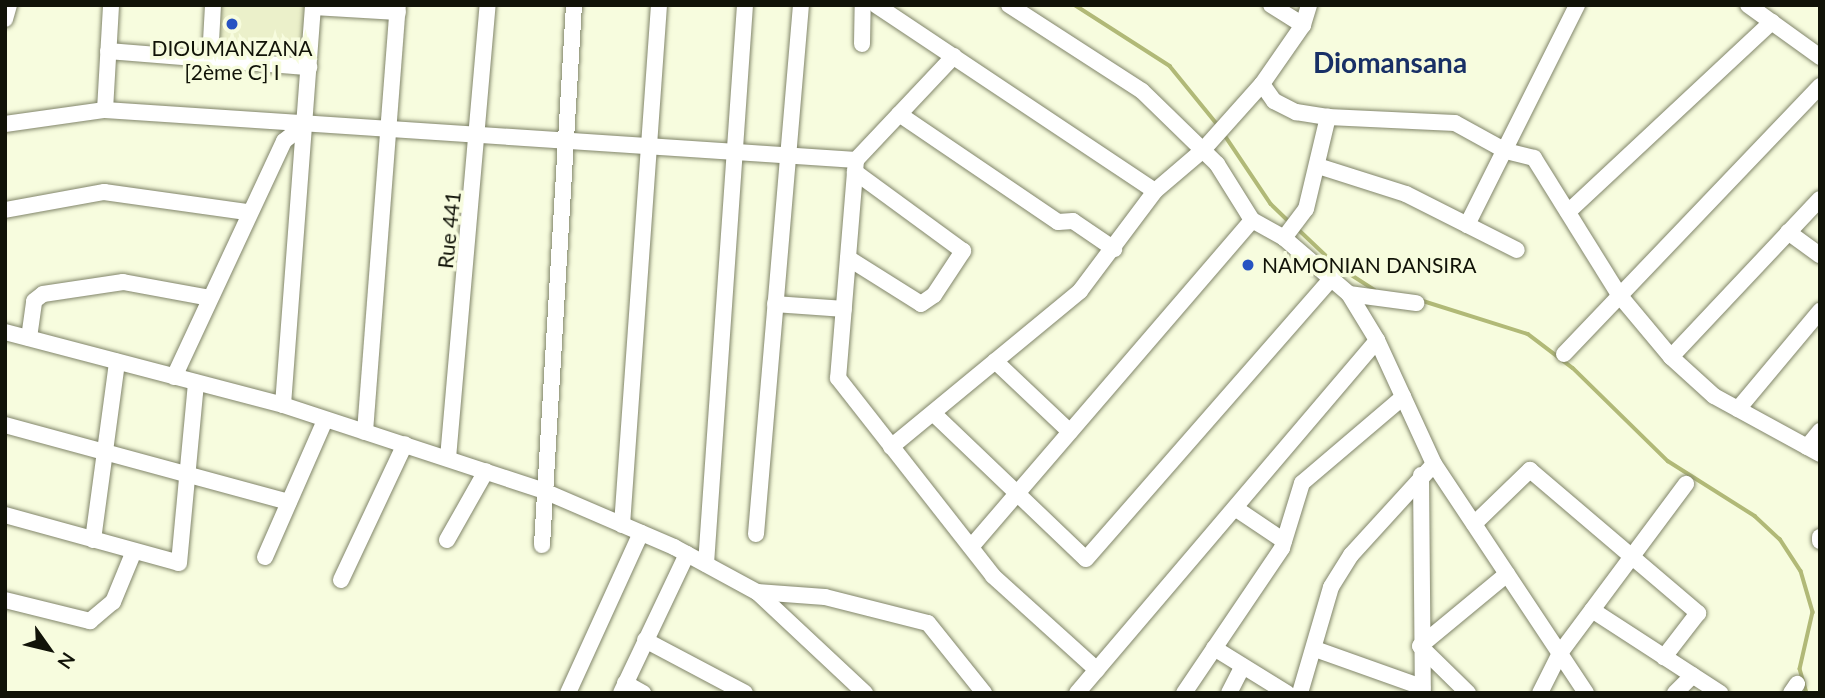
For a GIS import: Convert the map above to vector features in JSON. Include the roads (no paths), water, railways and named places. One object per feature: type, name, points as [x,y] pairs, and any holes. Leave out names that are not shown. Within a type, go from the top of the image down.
[{"type":"street","points":[[5,19],[9,5]]},
{"type":"street","points":[[105,110],[111,5]]},
{"type":"street","points":[[210,59],[213,5]]},
{"type":"street","name":"Rue 441","points":[[447,458],[479,135],[488,5]]},
{"type":"street","points":[[542,545],[562,141],[574,5]]},
{"type":"street","points":[[621,525],[659,5]]},
{"type":"street","points":[[706,564],[746,5]]},
{"type":"street","points":[[755,534],[801,5]]},
{"type":"street","points":[[862,44],[863,5]]},
{"type":"street","points":[[876,5],[1156,191]]},
{"type":"street","points":[[1009,5],[1142,91],[1203,150],[1252,220],[1284,238],[1349,294],[1377,340],[1434,464],[1586,693]]},
{"type":"street","points":[[1271,5],[1303,25]]},
{"type":"street","points":[[891,447],[1080,291],[1156,191],[1203,150],[1262,85],[1303,25],[1309,5]]},
{"type":"street","points":[[1748,5],[1820,57]]},
{"type":"street","points":[[283,405],[313,6],[398,9],[365,432]]},
{"type":"street","points":[[1467,225],[1576,6]]},
{"type":"street","points":[[1569,212],[1772,22]]},
{"type":"street","points":[[108,51],[309,67]]},
{"type":"street","points":[[954,56],[855,166],[838,378],[993,576],[1097,670]]},
{"type":"street","points":[[1262,85],[1273,101],[1296,112],[1328,117],[1455,123],[1506,151],[1534,158],[1620,296],[1671,357],[1714,396],[1813,450],[1820,431]]},
{"type":"street","points":[[1564,354],[1820,86]]},
{"type":"street","points":[[5,124],[105,110],[788,156],[855,166],[963,251],[934,295],[920,304],[848,258]]},
{"type":"street","points":[[899,114],[1058,222],[1073,222],[1114,249]]},
{"type":"street","points":[[1284,238],[1306,209],[1328,117]]},
{"type":"street","points":[[174,377],[247,212],[284,141],[306,124]]},
{"type":"street","points":[[1318,166],[1406,194],[1517,250]]},
{"type":"street","points":[[5,210],[104,192],[247,212]]},
{"type":"street","points":[[1671,357],[1820,199]]},
{"type":"street","points":[[971,547],[1252,220]]},
{"type":"street","points":[[1788,232],[1820,255]]},
{"type":"street","points":[[933,413],[1086,559],[1332,278]]},
{"type":"street","points":[[29,338],[34,302],[43,294],[123,282],[210,298]]},
{"type":"street","points":[[1349,294],[1416,303]]},
{"type":"street","points":[[775,304],[844,309]]},
{"type":"street","points":[[1738,409],[1820,311]]},
{"type":"street","points":[[5,332],[283,405],[544,491],[687,554],[757,592],[865,693]]},
{"type":"street","points":[[1077,693],[1377,340]]},
{"type":"street","points":[[995,361],[1070,432]]},
{"type":"street","points":[[93,540],[117,362]]},
{"type":"street","points":[[5,515],[179,563],[196,383]]},
{"type":"street","points":[[1184,693],[1284,541],[1302,483],[1403,397]]},
{"type":"street","points":[[264,557],[325,420]]},
{"type":"street","points":[[5,425],[289,502]]},
{"type":"street","points":[[341,580],[405,444]]},
{"type":"street","points":[[1300,693],[1331,587],[1421,475],[1434,464]]},
{"type":"street","points":[[1474,524],[1530,470],[1698,613],[1664,657]]},
{"type":"street","points":[[447,540],[486,471]]},
{"type":"street","points":[[1315,649],[1422,690],[1421,475]]},
{"type":"street","points":[[1540,693],[1560,653],[1686,484]]},
{"type":"street","points":[[1235,508],[1284,541]]},
{"type":"street","points":[[568,693],[641,533]]},
{"type":"street","points":[[5,600],[90,621],[113,601],[134,551]]},
{"type":"street","points":[[643,693],[623,688],[687,554]]},
{"type":"street","points":[[1420,646],[1507,574]]},
{"type":"street","points":[[757,592],[825,597],[928,623],[984,693]]},
{"type":"street","points":[[1592,610],[1720,693]]},
{"type":"street","points":[[646,640],[745,693]]},
{"type":"street","points":[[1420,646],[1468,693]]},
{"type":"street","points":[[1214,648],[1287,693]]},
{"type":"street","points":[[1229,693],[1243,666]]},
{"type":"street","points":[[1675,693],[1693,675]]},
{"type":"waterway","points":[[1075,5],[1170,66],[1218,125]]},
{"type":"waterway","points":[[1224,134],[1271,204],[1291,223]]},
{"type":"waterway","points":[[1297,228],[1336,265],[1375,290]]},
{"type":"waterway","points":[[1420,300],[1528,334],[1573,368],[1668,461],[1755,516],[1780,539],[1801,571],[1813,612],[1800,669],[1807,693]]},
{"type":"place","name":"DIOUMANZANA [2ème C] I","points":[[232,24]]},
{"type":"place","name":"NAMONIAN DANSIRA","points":[[1248,265]]},
{"type":"district","name":"Diomansana","points":[[1390,62]]}]
